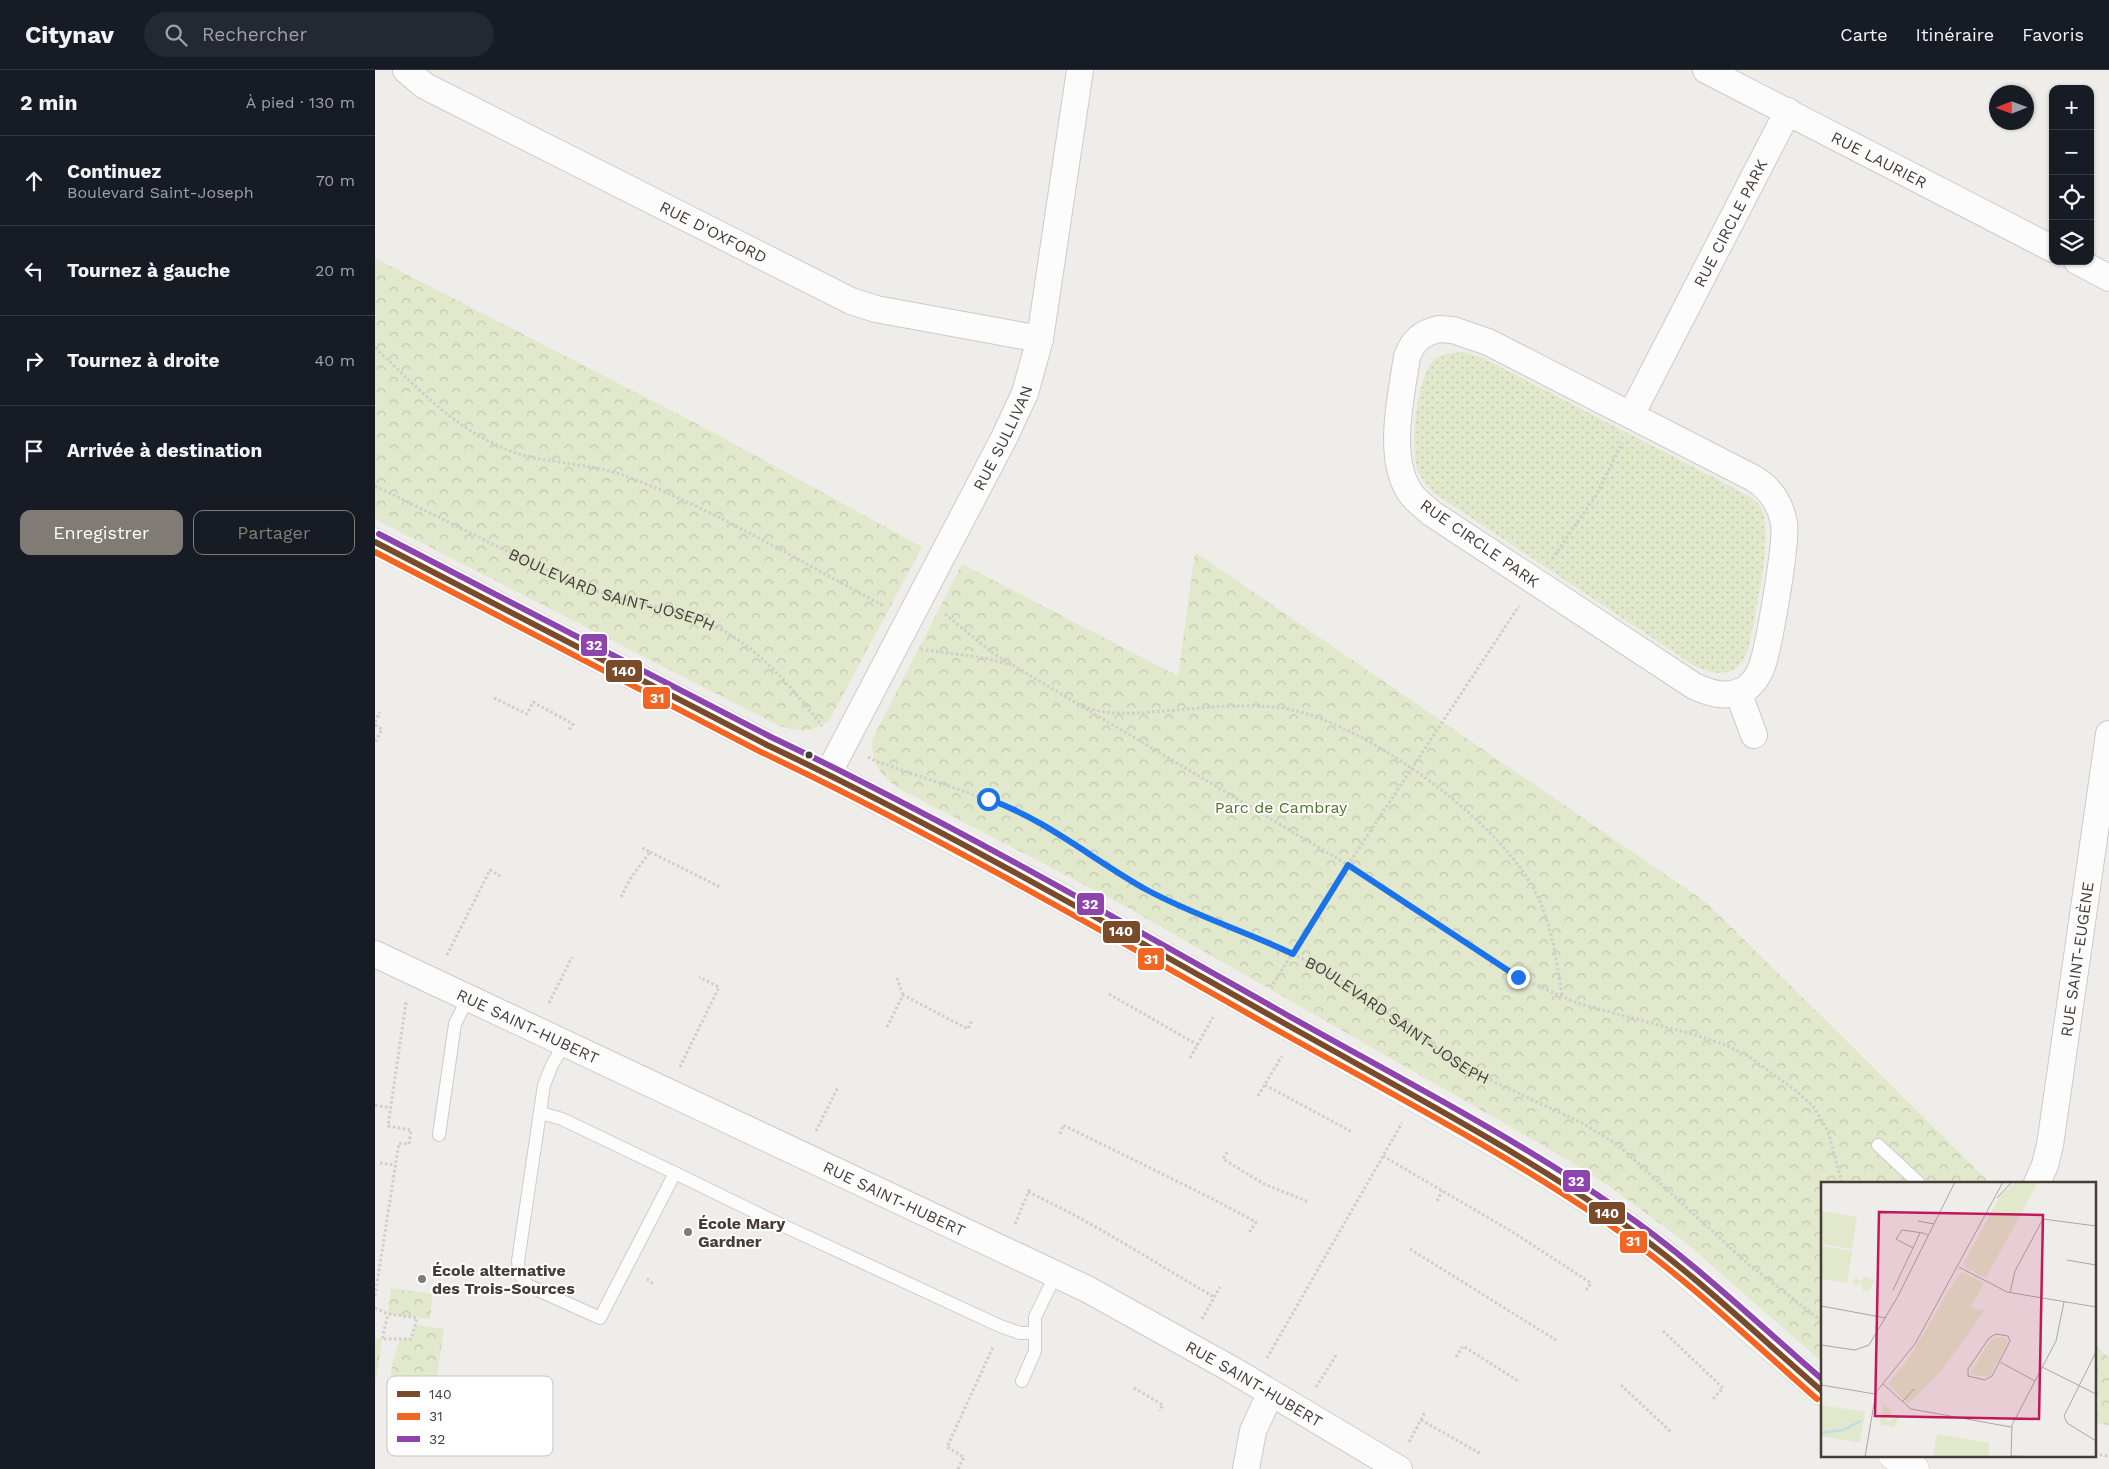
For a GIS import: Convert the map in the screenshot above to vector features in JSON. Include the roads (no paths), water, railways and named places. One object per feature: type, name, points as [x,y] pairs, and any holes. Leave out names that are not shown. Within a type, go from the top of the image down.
[{"type":"street","name":"RUE D'OXFORD","points":[[406,70],[425,86],[851,301],[876,309],[1040,339]]},
{"type":"street","name":"RUE SULLIVAN","points":[[828,774],[1016,414],[1030,378],[1040,339],[1080,70]]},
{"type":"street","name":"RUE LAURIER","points":[[1706,70],[2049,247]]},
{"type":"street","name":"RUE CIRCLE PARK","points":[[1631,415],[1788,111]]},
{"type":"street","points":[[2085,265],[2109,278]]},
{"type":"street","name":"RUE CIRCLE PARK","points":[[1439,330],[1469,334],[1631,415],[1753,478],[1769,490],[1780,510],[1785,535],[1765,654],[1756,680],[1747,688],[1738,692],[1717,694],[1694,686],[1431,512],[1410,493],[1403,479],[1397,456],[1405,369],[1411,346],[1427,332],[1439,330]]},
{"type":"street","points":[[375,542],[759,741],[828,774],[1156,949],[1560,1182],[1613,1216],[1664,1254],[1821,1390]]},
{"type":"street","points":[[1738,692],[1754,735]]},
{"type":"street","name":"RUE SAINT-EUGÈNE","points":[[2037,1182],[2045,1165],[2050,1145],[2109,734]]},
{"type":"street","name":"RUE SAINT-HUBERT","points":[[375,954],[1087,1289],[1187,1344],[1399,1469]]},
{"type":"street","points":[[1246,1469],[1253,1432],[1270,1394]]},
{"type":"street","points":[[1894,1456],[1915,1469]]},
{"type":"lane","points":[[439,1135],[455,1024],[468,998]]},
{"type":"lane","points":[[565,1043],[547,1076],[518,1261],[522,1281],[529,1286],[600,1318],[675,1173]]},
{"type":"lane","points":[[541,1113],[562,1118],[769,1219],[1000,1326],[1020,1333],[1035,1333]]},
{"type":"lane","points":[[1878,1145],[1918,1182]]},
{"type":"lane","points":[[1021,1381],[1035,1351],[1035,1317],[1056,1274]]},
{"type":"place","name":"École Mary Gardner","points":[[688,1232]]},
{"type":"place","name":"École alternative des Trois-Sources","points":[[422,1279]]},
{"type":"park label","name":"Parc de Cambray","points":[[1281,807]]}]
